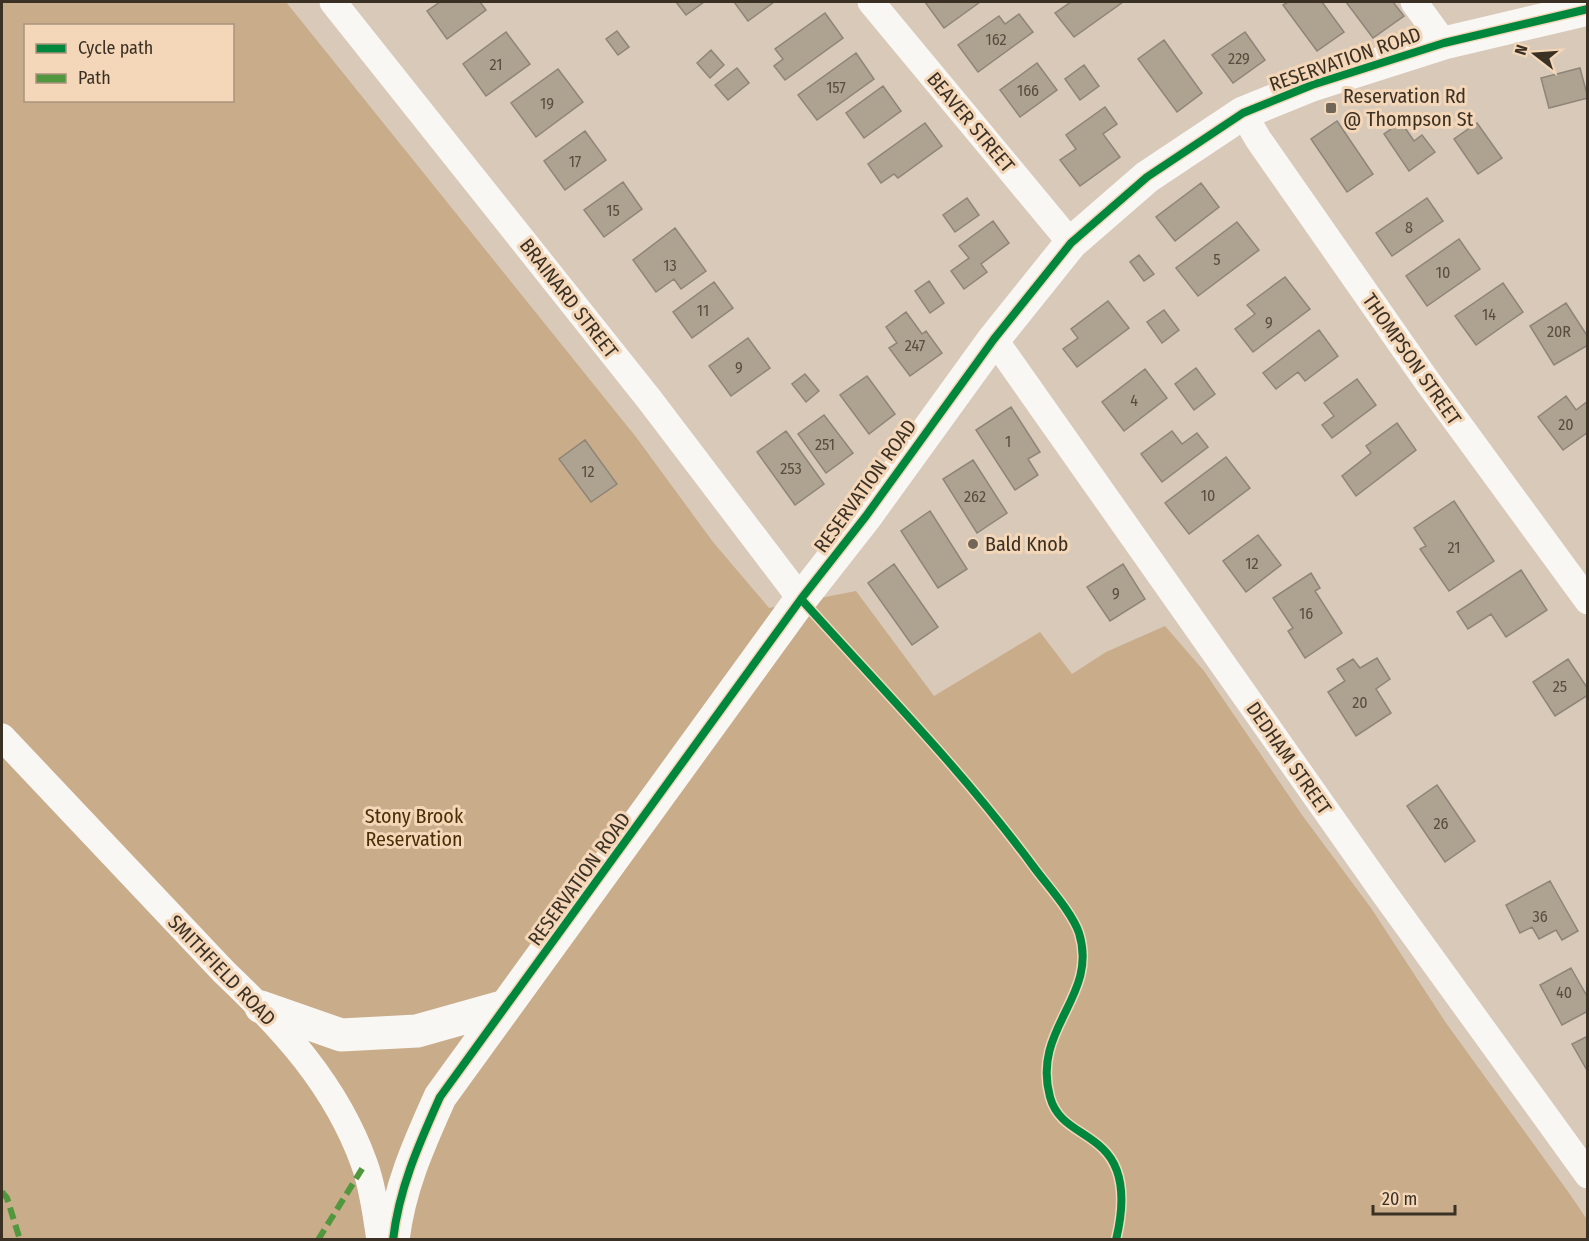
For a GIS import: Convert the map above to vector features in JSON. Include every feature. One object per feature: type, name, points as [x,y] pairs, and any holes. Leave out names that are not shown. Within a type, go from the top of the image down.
[{"type":"street","name":"BRAINARD STREET","points":[[333,2],[649,399],[801,599]]},
{"type":"street","name":"BEAVER STREET","points":[[872,2],[1071,243]]},
{"type":"street","points":[[1414,2],[1444,43]]},
{"type":"street","name":"RESERVATION ROAD","points":[[393,1239],[396,1209],[409,1168],[440,1097],[801,599],[866,516],[994,339],[1071,243],[1147,177],[1243,113],[1312,85],[1444,43],[1587,9]]},
{"type":"street","name":"THOMPSON STREET","points":[[1243,113],[1258,139],[1420,371],[1587,601]]},
{"type":"street","name":"DEDHAM STREET","points":[[994,339],[1384,893],[1587,1175]]},
{"type":"street","name":"SMITHFIELD ROAD","points":[[2,737],[224,972],[261,1007],[318,1072],[340,1107],[365,1164],[380,1239]]},
{"type":"street","points":[[261,1007],[341,1035],[417,1031],[506,1006]]},
{"type":"green space","name":"Stony Brook Reservation","points":[[2,2],[286,2],[636,437],[713,542],[769,608],[856,591],[934,696],[1040,632],[1072,674],[1106,652],[1165,626],[1204,671],[1302,815],[1371,908],[1446,1023],[1569,1193],[1588,1221],[1587,1240],[2,1240]]},
{"type":"building","points":[[440,2],[480,2],[486,10],[447,39],[427,11]]},
{"type":"building","points":[[676,2],[704,2],[686,15]]},
{"type":"building","points":[[734,2],[774,2],[748,21]]},
{"type":"building","points":[[925,2],[980,2],[944,28]]},
{"type":"building","points":[[1071,2],[1123,2],[1074,37],[1055,13]]},
{"type":"building","points":[[1288,2],[1322,2],[1344,32],[1317,51],[1283,5]]},
{"type":"building","points":[[1346,2],[1393,2],[1404,16],[1373,38]]},
{"type":"building","points":[[825,13],[843,38],[785,80],[774,66],[783,59],[775,49]]},
{"type":"building","points":[[1019,14],[1033,32],[978,72],[958,45],[999,16],[1005,24]]},
{"type":"building","points":[[617,31],[629,47],[618,55],[606,39]]},
{"type":"building","points":[[506,32],[530,64],[486,96],[463,64]]},
{"type":"building","points":[[1245,32],[1265,60],[1233,83],[1212,55]]},
{"type":"building","points":[[1164,40],[1202,93],[1177,112],[1138,59]]},
{"type":"building","points":[[711,50],[724,65],[710,78],[697,63]]},
{"type":"building","points":[[856,53],[874,79],[817,120],[798,95]]},
{"type":"building","points":[[1037,63],[1057,90],[1020,117],[1000,90]]},
{"type":"building","points":[[1084,65],[1099,86],[1080,100],[1065,79]]},
{"type":"building","points":[[737,68],[749,83],[728,100],[715,85]]},
{"type":"building","points":[[1580,68],[1588,98],[1549,108],[1541,78]]},
{"type":"building","points":[[558,69],[583,102],[536,137],[511,103]]},
{"type":"building","points":[[883,86],[901,111],[864,138],[846,113]]},
{"type":"building","points":[[1105,107],[1117,124],[1103,134],[1120,157],[1080,186],[1060,160],[1076,149],[1066,135]]},
{"type":"building","points":[[1337,121],[1373,174],[1347,192],[1311,139]]},
{"type":"building","points":[[1401,122],[1414,141],[1422,135],[1435,152],[1409,171],[1384,134]]},
{"type":"building","points":[[925,123],[942,146],[898,178],[894,174],[881,183],[868,164]]},
{"type":"building","points":[[1477,123],[1502,158],[1478,174],[1454,139]]},
{"type":"building","points":[[585,131],[606,160],[565,190],[544,161]]},
{"type":"building","points":[[623,182],[642,209],[604,237],[584,210]]},
{"type":"building","points":[[1201,183],[1219,207],[1175,241],[1156,217]]},
{"type":"building","points":[[967,198],[979,215],[955,232],[943,215]]},
{"type":"building","points":[[1427,198],[1443,221],[1392,256],[1376,233]]},
{"type":"building","points":[[993,221],[1009,243],[981,264],[987,272],[964,289],[951,271],[969,258],[959,246]]},
{"type":"building","points":[[1237,222],[1259,250],[1198,296],[1176,268]]},
{"type":"building","points":[[675,228],[706,271],[681,289],[674,279],[656,292],[633,260]]},
{"type":"building","points":[[1459,239],[1480,269],[1427,306],[1406,276]]},
{"type":"building","points":[[1139,255],[1154,274],[1144,281],[1130,262]]},
{"type":"building","points":[[1285,277],[1310,309],[1253,352],[1235,329],[1255,314],[1247,305]]},
{"type":"building","points":[[929,281],[944,303],[930,313],[915,291]]},
{"type":"building","points":[[714,282],[733,308],[692,338],[673,312]]},
{"type":"building","points":[[1503,283],[1523,312],[1476,345],[1455,316]]},
{"type":"building","points":[[1108,301],[1129,328],[1077,367],[1063,349],[1078,338],[1071,329]]},
{"type":"building","points":[[1566,303],[1588,337],[1588,345],[1554,365],[1530,326]]},
{"type":"building","points":[[1164,310],[1179,330],[1162,343],[1147,322]]},
{"type":"building","points":[[906,312],[922,334],[926,331],[942,353],[910,376],[889,348],[897,343],[886,327]]},
{"type":"building","points":[[1319,330],[1338,356],[1305,381],[1298,372],[1276,389],[1263,373]]},
{"type":"building","points":[[748,338],[770,368],[731,396],[709,366]]},
{"type":"building","points":[[1196,368],[1215,394],[1194,410],[1175,384]]},
{"type":"building","points":[[1145,369],[1167,398],[1124,431],[1102,402]]},
{"type":"building","points":[[805,374],[819,391],[806,402],[792,384]]},
{"type":"building","points":[[867,376],[895,414],[869,434],[840,395]]},
{"type":"building","points":[[1357,379],[1376,405],[1332,438],[1322,425],[1334,416],[1324,403]]},
{"type":"building","points":[[1566,396],[1576,410],[1588,401],[1588,432],[1563,450],[1538,417]]},
{"type":"building","points":[[1011,407],[1040,452],[1028,459],[1038,475],[1015,490],[976,430]]},
{"type":"building","points":[[824,415],[853,453],[826,473],[798,434]]},
{"type":"building","points":[[1397,423],[1416,450],[1356,496],[1342,476],[1371,453],[1366,446]]},
{"type":"building","points":[[786,431],[824,484],[795,505],[757,452]]},
{"type":"building","points":[[1172,431],[1182,444],[1197,433],[1208,447],[1162,482],[1141,454]]},
{"type":"building","points":[[585,440],[617,484],[591,502],[559,459]]},
{"type":"building","points":[[1226,457],[1250,488],[1189,534],[1165,503]]},
{"type":"building","points":[[973,460],[1007,513],[977,533],[943,479]]},
{"type":"building","points":[[1454,501],[1494,561],[1449,591],[1420,549],[1426,546],[1414,528]]},
{"type":"building","points":[[930,511],[967,569],[938,588],[901,531]]},
{"type":"building","points":[[1258,535],[1281,565],[1246,592],[1223,561]]},
{"type":"building","points":[[894,564],[938,627],[912,645],[868,583]]},
{"type":"building","points":[[1123,564],[1145,599],[1110,621],[1087,587]]},
{"type":"building","points":[[1521,570],[1547,610],[1506,637],[1491,614],[1468,629],[1457,612]]},
{"type":"building","points":[[1311,573],[1320,588],[1315,591],[1342,633],[1305,658],[1288,631],[1293,628],[1273,598]]},
{"type":"building","points":[[1377,658],[1390,679],[1376,689],[1391,713],[1356,736],[1328,692],[1345,681],[1337,669],[1353,659],[1360,668]]},
{"type":"building","points":[[1568,659],[1588,689],[1588,695],[1555,716],[1533,682]]},
{"type":"building","points":[[1437,785],[1475,841],[1445,862],[1407,806]]},
{"type":"building","points":[[1550,881],[1578,931],[1562,940],[1556,930],[1539,939],[1532,927],[1520,933],[1506,905]]},
{"type":"building","points":[[1571,968],[1588,998],[1588,1011],[1562,1025],[1540,985]]},
{"type":"building","points":[[1588,1036],[1588,1072],[1572,1044]]},
{"type":"marked path","points":[[318,1240],[365,1164]]},
{"type":"marked path","points":[[2,1192],[7,1198],[20,1240]]},
{"type":"cycle path","points":[[393,1240],[405,1184],[417,1149],[440,1097],[801,599],[866,516],[994,339],[1071,243],[1147,177],[1243,113],[1312,85],[1444,43],[1588,9]]},
{"type":"cycle path","points":[[801,599],[978,796],[1058,898],[1076,925],[1083,956],[1080,976],[1049,1051],[1047,1073],[1050,1097],[1059,1115],[1072,1127],[1096,1142],[1111,1158],[1120,1180],[1121,1192],[1116,1240]]},
{"type":"place","name":"Reservation Rd @ Thompson St","points":[[1331,108]]},
{"type":"place","name":"Bald Knob","points":[[973,544]]}]
